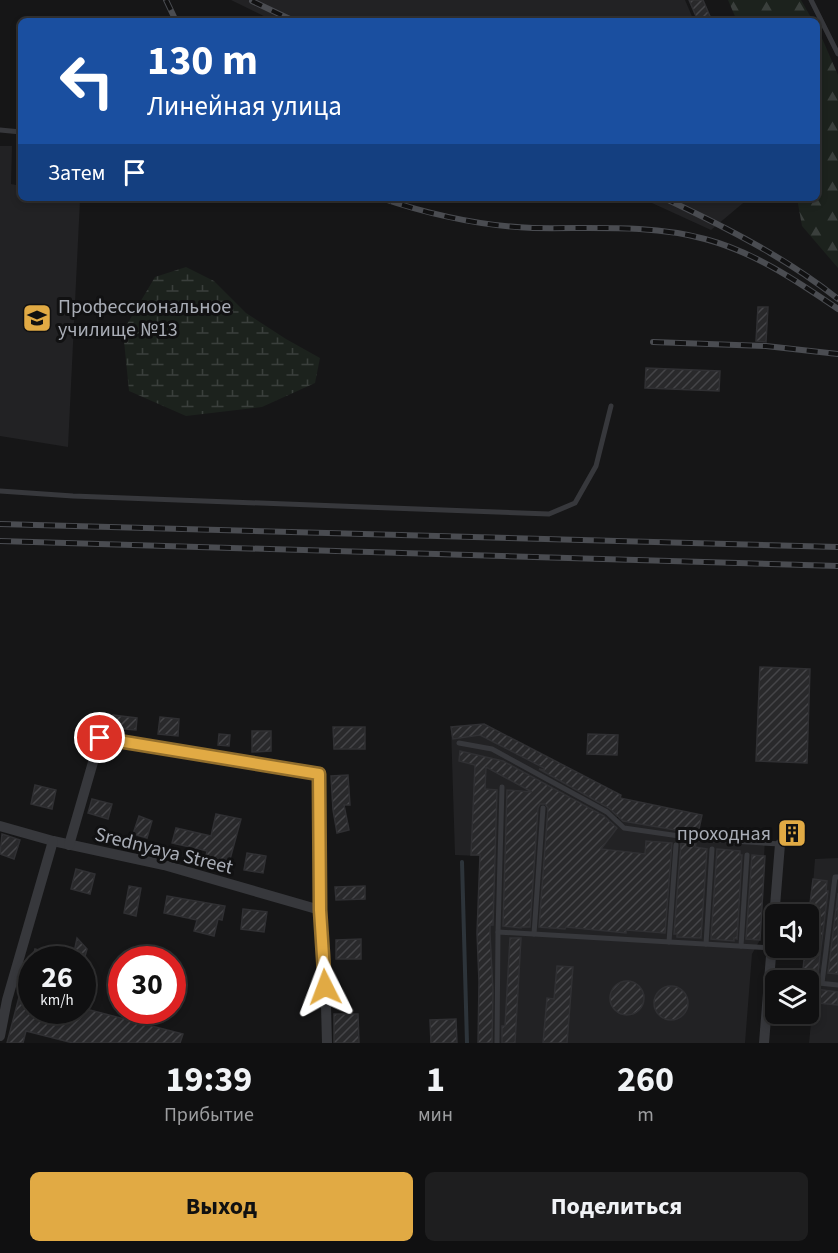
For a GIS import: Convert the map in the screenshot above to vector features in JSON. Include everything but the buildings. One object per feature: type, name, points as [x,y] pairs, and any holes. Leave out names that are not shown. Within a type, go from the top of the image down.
[{"type":"street","points":[[69,845],[100,738],[319,774],[320,910],[325,968],[327,1043]]},
{"type":"street","name":"Srednyaya Street","points":[[0,826],[69,845],[164,865],[320,910]]},
{"type":"street","points":[[0,1036],[7,1000],[53,841]]},
{"type":"street","points":[[775,904],[780,844]]},
{"type":"street","points":[[764,1043],[766,1024]]},
{"type":"lane","points":[[811,0],[838,54]]},
{"type":"lane","points":[[0,130],[18,132]]},
{"type":"lane","points":[[0,491],[74,496],[549,514],[575,503],[596,466],[611,406]]},
{"type":"lane","points":[[459,743],[492,749],[607,812],[624,828],[700,839],[780,844]]},
{"type":"lane","points":[[497,1043],[502,787]]},
{"type":"lane","points":[[534,934],[543,808]]},
{"type":"lane","points":[[669,942],[676,845]]},
{"type":"lane","points":[[706,944],[712,849]]},
{"type":"lane","points":[[741,946],[747,855]]},
{"type":"lane","points":[[822,983],[835,876],[838,877]]},
{"type":"lane","points":[[498,932],[765,948]]},
{"type":"lane","points":[[819,983],[838,985]]},
{"type":"shaded area","points":[[231,0],[685,0],[693,18],[268,18]]},
{"type":"shaded area","name":"Профессиональное училище №13","points":[[0,146],[12,146],[11,184],[18,185],[18,201],[80,201],[68,447],[0,436]]},
{"type":"shaded area","points":[[648,201],[745,201],[711,230]]},
{"type":"shaded area","points":[[484,724],[621,795],[617,818],[698,835],[765,838],[760,940],[752,954],[745,1043],[478,1043],[477,933],[480,856],[455,855],[451,727]]},
{"type":"shaded area","points":[[838,858],[838,1043],[809,1043],[811,1024],[819,1024],[819,970],[802,970],[804,958],[819,958],[819,904],[811,904],[815,859]]},
{"type":"green space","points":[[728,0],[801,0],[811,18],[736,18]]},
{"type":"green space","points":[[820,34],[838,75],[838,268],[802,226],[798,201],[820,201]]},
{"type":"green space","points":[[186,267],[214,281],[246,313],[320,358],[315,383],[262,407],[186,416],[129,391],[123,331],[155,277]]},
{"type":"waterway","points":[[462,862],[467,1043]]},
{"type":"railway","points":[[166,0],[175,18]]},
{"type":"railway","points":[[252,1],[288,18]]},
{"type":"railway","points":[[390,201],[419,210],[494,225],[533,228],[641,229],[705,239],[758,259],[838,309]]},
{"type":"railway","points":[[670,201],[776,256],[838,299]]},
{"type":"railway","points":[[653,342],[766,346],[838,354]]},
{"type":"railway","points":[[0,524],[838,547]]},
{"type":"railway","points":[[0,541],[838,566]]},
{"type":"place","name":"Профессиональное училище №13","points":[[37,318]]},
{"type":"place","name":"проходная","points":[[792,833]]},
{"type":"route","points":[[100,738],[319,774],[320,910],[325,987]]}]
